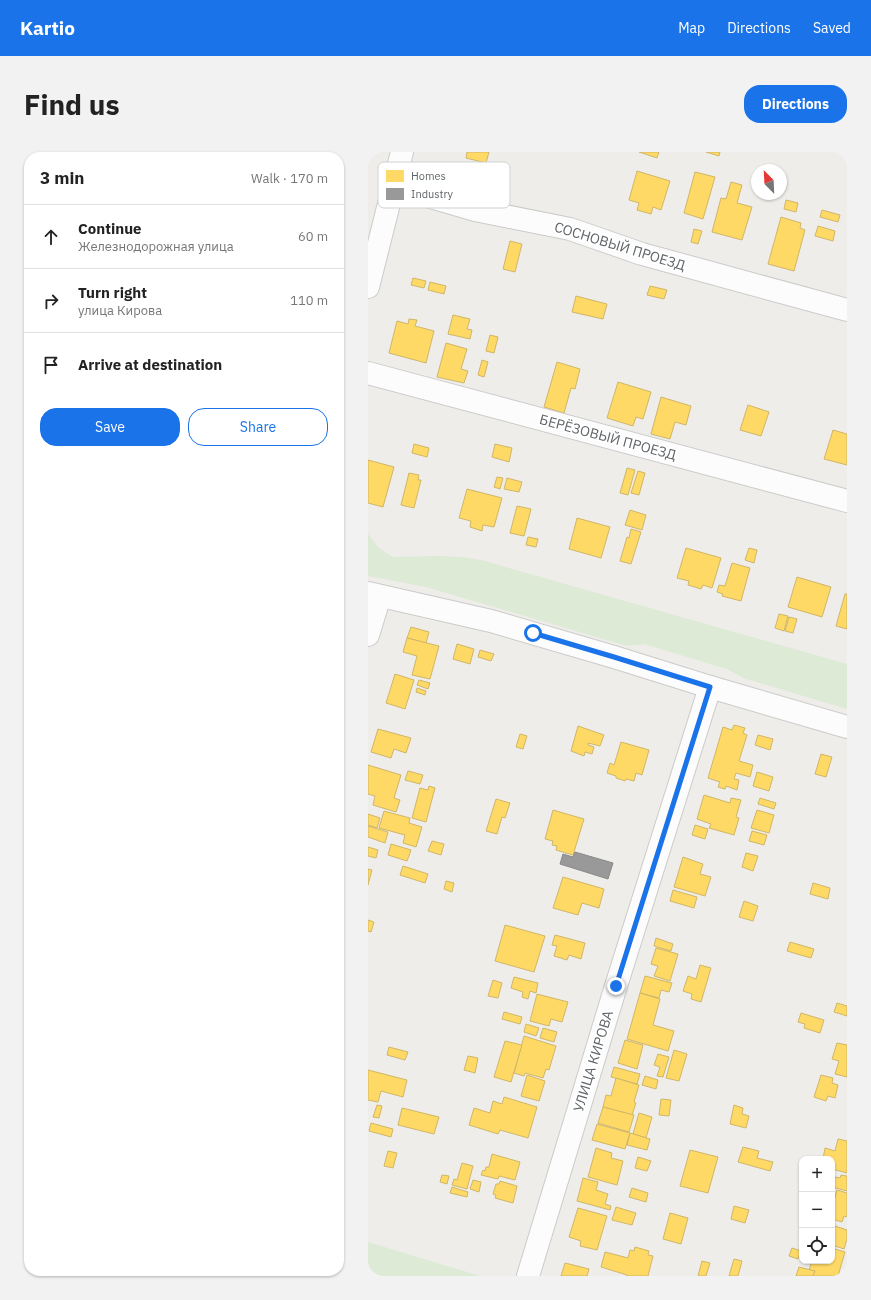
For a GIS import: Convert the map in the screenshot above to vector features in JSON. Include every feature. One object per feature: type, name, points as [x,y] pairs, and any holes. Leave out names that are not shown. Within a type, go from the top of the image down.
[{"type":"street","points":[[399,162],[402,152]]},
{"type":"street","points":[[368,287],[388,208]]},
{"type":"street","name":"СОСНОВЫЙ ПРОЕЗД","points":[[468,208],[570,229],[642,254],[847,310]]},
{"type":"street","name":"БЕРЁЗОВЫЙ ПРОЕЗД","points":[[368,373],[847,501]]},
{"type":"street","points":[[368,635],[374,595],[491,621],[847,727]]},
{"type":"street","name":"УЛИЦА КИРОВА","points":[[528,1276],[616,986],[710,687]]},
{"type":"green space","points":[[368,534],[379,548],[393,557],[439,556],[481,560],[847,664],[847,709],[743,678],[727,669],[644,644],[627,646],[426,587],[368,576]]},
{"type":"green space","points":[[368,1242],[480,1276],[368,1276]]},
{"type":"building: Homes","points":[[467,152],[489,152],[486,162],[466,158]]},
{"type":"building: Homes","points":[[639,152],[659,152],[657,158]]},
{"type":"building: Homes","points":[[706,152],[720,152],[719,156]]},
{"type":"building: Homes","points":[[637,171],[670,181],[661,210],[653,207],[651,214],[637,210],[639,203],[629,200]]},
{"type":"building: Homes","points":[[695,172],[715,177],[703,219],[684,213]]},
{"type":"building: Homes","points":[[731,182],[742,185],[737,203],[752,207],[742,240],[712,232],[721,198],[726,199]]},
{"type":"building: Homes","points":[[786,200],[798,203],[796,212],[784,209]]},
{"type":"building: Homes","points":[[822,210],[840,215],[838,222],[820,217]]},
{"type":"building: Homes","points":[[781,217],[801,223],[800,228],[805,230],[794,271],[768,264]]},
{"type":"building: Homes","points":[[818,226],[835,231],[833,241],[815,236]]},
{"type":"building: Homes","points":[[694,229],[702,231],[698,244],[691,242]]},
{"type":"building: Homes","points":[[510,241],[522,244],[515,272],[503,269]]},
{"type":"building: Homes","points":[[413,278],[426,281],[424,288],[411,285]]},
{"type":"building: Homes","points":[[430,282],[446,286],[444,294],[428,290]]},
{"type":"building: Homes","points":[[650,286],[667,290],[664,299],[647,295]]},
{"type":"building: Homes","points":[[576,296],[607,304],[603,319],[572,312]]},
{"type":"building: Homes","points":[[453,315],[470,319],[467,329],[472,330],[470,339],[448,334]]},
{"type":"building: Homes","points":[[409,319],[417,320],[415,326],[434,331],[426,363],[389,353],[397,321],[408,324]]},
{"type":"building: Homes","points":[[490,335],[498,337],[494,353],[486,351]]},
{"type":"building: Homes","points":[[446,343],[467,349],[461,369],[468,371],[464,383],[437,377]]},
{"type":"building: Homes","points":[[482,360],[488,362],[484,377],[478,375]]},
{"type":"building: Homes","points":[[557,362],[580,369],[575,389],[571,388],[564,413],[544,407]]},
{"type":"building: Homes","points":[[618,382],[651,392],[643,419],[636,417],[633,426],[607,418]]},
{"type":"building: Homes","points":[[661,397],[691,406],[686,425],[675,422],[670,439],[651,434]]},
{"type":"building: Homes","points":[[748,405],[769,412],[761,436],[740,430]]},
{"type":"building: Homes","points":[[833,430],[847,434],[847,465],[824,459]]},
{"type":"building: Homes","points":[[414,444],[429,448],[427,457],[412,453]]},
{"type":"building: Homes","points":[[495,444],[512,448],[509,462],[492,457]]},
{"type":"building: Homes","points":[[368,460],[394,467],[383,507],[368,503]]},
{"type":"building: Homes","points":[[627,468],[635,470],[628,495],[620,493]]},
{"type":"building: Homes","points":[[638,471],[645,473],[639,495],[631,493]]},
{"type":"building: Homes","points":[[409,473],[419,475],[418,480],[421,480],[414,508],[401,505]]},
{"type":"building: Homes","points":[[497,477],[503,478],[500,489],[494,487]]},
{"type":"building: Homes","points":[[507,478],[522,482],[519,492],[504,489]]},
{"type":"building: Homes","points":[[467,489],[502,498],[494,527],[483,525],[482,531],[470,527],[471,521],[459,518]]},
{"type":"building: Homes","points":[[517,506],[531,509],[524,536],[510,533]]},
{"type":"building: Homes","points":[[630,510],[646,515],[642,530],[625,525]]},
{"type":"building: Homes","points":[[577,518],[610,527],[601,558],[569,549]]},
{"type":"building: Homes","points":[[631,529],[641,532],[631,564],[620,561]]},
{"type":"building: Homes","points":[[528,537],[538,539],[536,547],[526,545]]},
{"type":"building: Homes","points":[[686,548],[721,558],[712,588],[703,585],[701,589],[688,585],[689,581],[677,578]]},
{"type":"building: Homes","points":[[749,548],[757,550],[754,563],[745,560]]},
{"type":"building: Homes","points":[[732,563],[750,568],[741,601],[722,596],[723,594],[717,592],[719,585],[725,586]]},
{"type":"building: Homes","points":[[797,577],[831,587],[822,617],[788,607]]},
{"type":"building: Homes","points":[[845,594],[847,594],[847,629],[836,626]]},
{"type":"building: Homes","points":[[779,614],[788,616],[784,631],[775,628]]},
{"type":"building: Homes","points":[[789,617],[797,619],[793,633],[785,631]]},
{"type":"building: Homes","points":[[411,627],[429,632],[426,643],[407,638]]},
{"type":"building: Homes","points":[[407,638],[439,646],[430,679],[412,675],[417,656],[403,652]]},
{"type":"building: Homes","points":[[457,644],[474,649],[470,664],[453,659]]},
{"type":"building: Homes","points":[[480,650],[494,654],[491,661],[478,657]]},
{"type":"building: Homes","points":[[395,674],[414,680],[405,709],[386,703]]},
{"type":"building: Homes","points":[[419,680],[430,683],[428,689],[417,685]]},
{"type":"building: Homes","points":[[417,688],[426,691],[425,695],[416,692]]},
{"type":"building: Homes","points":[[734,725],[745,728],[743,733],[747,735],[739,761],[753,765],[750,777],[736,773],[734,779],[739,780],[737,790],[726,786],[725,789],[718,787],[720,782],[708,778],[723,727],[732,730]]},
{"type":"building: Homes","points":[[578,726],[604,735],[600,746],[588,743],[588,745],[594,747],[592,754],[585,752],[584,756],[571,751]]},
{"type":"building: Homes","points":[[378,729],[411,738],[406,753],[394,749],[391,758],[371,752]]},
{"type":"building: Homes","points":[[520,734],[527,736],[523,749],[516,747]]},
{"type":"building: Homes","points":[[758,735],[773,739],[770,750],[755,745]]},
{"type":"building: Homes","points":[[621,742],[649,750],[642,775],[636,773],[634,781],[626,779],[625,781],[607,773],[610,763],[614,765]]},
{"type":"building: Homes","points":[[821,754],[832,757],[826,777],[815,774]]},
{"type":"building: Homes","points":[[368,765],[401,775],[394,798],[400,800],[396,812],[373,805],[375,796],[368,794]]},
{"type":"building: Homes","points":[[408,771],[423,775],[420,784],[405,780]]},
{"type":"building: Homes","points":[[757,772],[773,777],[769,791],[753,786]]},
{"type":"building: Homes","points":[[429,786],[435,788],[426,822],[412,818],[420,788],[428,790]]},
{"type":"building: Homes","points":[[704,795],[730,803],[731,798],[741,800],[736,817],[739,818],[734,835],[709,828],[711,824],[697,819]]},
{"type":"building: Homes","points":[[760,798],[776,803],[774,809],[758,804]]},
{"type":"building: Homes","points":[[496,799],[510,803],[505,818],[502,817],[497,834],[486,831]]},
{"type":"building: Homes","points":[[553,810],[584,819],[573,855],[556,850],[557,846],[552,845],[553,841],[545,839]]},
{"type":"building: Homes","points":[[757,810],[774,815],[769,833],[751,828]]},
{"type":"building: Homes","points":[[384,811],[410,818],[409,823],[422,827],[416,847],[403,843],[405,835],[379,828]]},
{"type":"building: Homes","points":[[368,814],[380,818],[377,828],[368,825]]},
{"type":"building: Homes","points":[[695,825],[708,829],[705,839],[692,835]]},
{"type":"building: Homes","points":[[368,826],[388,832],[385,843],[368,837]]},
{"type":"building: Homes","points":[[752,831],[767,835],[764,845],[749,841]]},
{"type":"building: Homes","points":[[432,841],[444,844],[441,855],[428,851]]},
{"type":"building: Homes","points":[[391,844],[411,850],[407,861],[388,855]]},
{"type":"building: Homes","points":[[368,847],[378,850],[376,858],[368,856]]},
{"type":"building: Homes","points":[[746,853],[758,856],[753,871],[742,867]]},
{"type":"building: Homes","points":[[683,857],[703,864],[700,874],[711,877],[705,896],[674,887]]},
{"type":"building: Homes","points":[[403,866],[428,874],[425,883],[400,875]]},
{"type":"building: Homes","points":[[368,869],[372,870],[368,885]]},
{"type":"building: Homes","points":[[563,877],[604,889],[599,908],[582,903],[578,915],[553,908]]},
{"type":"building: Homes","points":[[446,881],[454,883],[452,892],[444,889]]},
{"type":"building: Homes","points":[[813,883],[830,888],[828,899],[810,894]]},
{"type":"building: Homes","points":[[673,890],[697,897],[694,908],[670,901]]},
{"type":"building: Homes","points":[[744,901],[758,906],[753,921],[739,917]]},
{"type":"building: Homes","points":[[368,920],[374,922],[371,932],[368,931]]},
{"type":"building: Homes","points":[[505,925],[545,936],[534,972],[495,961]]},
{"type":"building: Homes","points":[[555,935],[585,943],[581,959],[569,955],[567,960],[554,956],[557,946],[552,945]]},
{"type":"building: Homes","points":[[656,938],[673,944],[671,951],[654,946]]},
{"type":"building: Homes","points":[[790,942],[814,949],[811,958],[787,951]]},
{"type":"building: Homes","points":[[656,948],[678,954],[670,981],[654,976],[658,966],[651,964]]},
{"type":"building: Homes","points":[[700,965],[711,968],[701,1002],[691,999],[692,994],[683,991],[688,976],[696,979]]},
{"type":"building: Homes","points":[[645,976],[672,983],[669,992],[661,990],[659,998],[640,993]]},
{"type":"building: Homes","points":[[514,977],[538,983],[536,993],[530,991],[528,999],[522,997],[523,992],[511,988]]},
{"type":"building: Homes","points":[[493,980],[502,983],[498,998],[488,996]]},
{"type":"building: Homes","points":[[640,993],[660,999],[653,1025],[674,1031],[668,1051],[627,1039]]},
{"type":"building: Homes","points":[[537,994],[568,1002],[562,1022],[551,1019],[549,1026],[530,1021]]},
{"type":"building: Homes","points":[[837,1003],[847,1006],[847,1016],[834,1012]]},
{"type":"building: Homes","points":[[504,1012],[522,1017],[520,1024],[502,1019]]},
{"type":"building: Homes","points":[[801,1013],[824,1020],[820,1033],[804,1028],[805,1024],[798,1022]]},
{"type":"building: Homes","points":[[526,1024],[539,1028],[536,1036],[524,1032]]},
{"type":"building: Homes","points":[[543,1028],[557,1032],[554,1042],[540,1038]]},
{"type":"building: Homes","points":[[524,1036],[556,1046],[549,1070],[546,1069],[543,1078],[525,1073],[524,1076],[514,1073]]},
{"type":"building: Homes","points":[[625,1040],[643,1045],[637,1069],[618,1063]]},
{"type":"building: Homes","points":[[505,1041],[522,1045],[511,1082],[494,1077]]},
{"type":"building: Homes","points":[[837,1043],[847,1045],[847,1077],[835,1074],[839,1061],[832,1059]]},
{"type":"building: Homes","points":[[389,1047],[408,1052],[405,1060],[387,1055]]},
{"type":"building: Homes","points":[[674,1050],[687,1054],[679,1081],[666,1078]]},
{"type":"building: Homes","points":[[658,1054],[669,1057],[663,1077],[657,1076],[660,1067],[654,1065]]},
{"type":"building: Homes","points":[[468,1056],[478,1058],[475,1073],[464,1070]]},
{"type":"building: Homes","points":[[614,1067],[640,1074],[637,1084],[611,1077]]},
{"type":"building: Homes","points":[[368,1070],[407,1080],[403,1097],[381,1091],[378,1102],[368,1100]]},
{"type":"building: Homes","points":[[527,1075],[545,1081],[539,1101],[521,1096]]},
{"type":"building: Homes","points":[[821,1075],[833,1078],[832,1083],[838,1085],[835,1098],[828,1096],[826,1101],[814,1097]]},
{"type":"building: Homes","points":[[645,1076],[658,1080],[656,1089],[642,1085]]},
{"type":"building: Homes","points":[[616,1078],[639,1085],[632,1115],[603,1107],[606,1095],[611,1096]]},
{"type":"building: Homes","points":[[504,1097],[537,1107],[528,1138],[500,1130],[498,1134],[469,1125],[474,1108],[490,1113],[493,1101],[502,1104]]},
{"type":"building: Homes","points":[[661,1099],[671,1100],[669,1116],[659,1115]]},
{"type":"building: Homes","points":[[377,1105],[382,1106],[379,1118],[373,1117]]},
{"type":"building: Homes","points":[[734,1105],[743,1108],[742,1114],[749,1116],[746,1128],[730,1124]]},
{"type":"building: Homes","points":[[603,1107],[634,1115],[629,1132],[598,1123]]},
{"type":"building: Homes","points":[[402,1108],[439,1117],[434,1134],[398,1125]]},
{"type":"building: Homes","points":[[639,1113],[652,1117],[646,1138],[633,1134]]},
{"type":"building: Homes","points":[[371,1123],[393,1129],[391,1137],[369,1131]]},
{"type":"building: Homes","points":[[597,1124],[630,1133],[625,1149],[592,1140]]},
{"type":"building: Homes","points":[[630,1133],[650,1139],[647,1150],[627,1145]]},
{"type":"building: Homes","points":[[838,1139],[847,1141],[847,1173],[835,1170],[835,1156],[824,1156],[825,1148],[835,1151]]},
{"type":"building: Homes","points":[[743,1147],[759,1151],[757,1158],[773,1162],[770,1171],[738,1162]]},
{"type":"building: Homes","points":[[596,1148],[612,1153],[611,1158],[623,1161],[617,1185],[588,1177]]},
{"type":"building: Homes","points":[[690,1150],[718,1157],[708,1193],[680,1186]]},
{"type":"building: Homes","points":[[388,1151],[397,1153],[393,1168],[384,1166]]},
{"type":"building: Homes","points":[[492,1154],[520,1162],[515,1180],[499,1176],[498,1179],[481,1175],[483,1170],[485,1171],[486,1167],[489,1167]]},
{"type":"building: Homes","points":[[638,1157],[651,1161],[647,1171],[635,1168]]},
{"type":"building: Homes","points":[[462,1163],[473,1166],[467,1189],[452,1185],[454,1179],[457,1180]]},
{"type":"building: Homes","points":[[442,1175],[449,1176],[447,1184],[440,1182]]},
{"type":"building: Homes","points":[[841,1175],[847,1176],[847,1191],[835,1188],[835,1177],[840,1178]]},
{"type":"building: Homes","points":[[583,1178],[598,1182],[596,1190],[608,1194],[605,1204],[611,1206],[610,1210],[577,1201]]},
{"type":"building: Homes","points":[[473,1180],[481,1182],[479,1192],[470,1189]]},
{"type":"building: Homes","points":[[500,1181],[517,1186],[513,1203],[495,1198],[496,1195],[493,1194],[496,1184],[499,1184]]},
{"type":"building: Homes","points":[[452,1187],[468,1192],[467,1197],[450,1193]]},
{"type":"building: Homes","points":[[632,1188],[648,1193],[646,1202],[629,1197]]},
{"type":"building: Homes","points":[[837,1190],[847,1193],[847,1217],[844,1216],[842,1222],[835,1220],[835,1197]]},
{"type":"building: Homes","points":[[734,1206],[749,1210],[745,1223],[731,1219]]},
{"type":"building: Homes","points":[[616,1207],[636,1213],[632,1225],[612,1220]]},
{"type":"building: Homes","points":[[578,1208],[607,1216],[597,1250],[580,1246],[581,1241],[569,1237]]},
{"type":"building: Homes","points":[[670,1213],[688,1218],[681,1244],[663,1239]]},
{"type":"building: Homes","points":[[835,1226],[847,1230],[847,1239],[844,1249],[835,1246]]},
{"type":"building: Homes","points":[[635,1247],[649,1251],[648,1255],[653,1256],[648,1276],[627,1276],[601,1267],[605,1252],[628,1258],[630,1250],[634,1251]]},
{"type":"building: Homes","points":[[792,1248],[799,1250],[798,1259],[789,1256]]},
{"type":"building: Homes","points":[[835,1249],[845,1252],[838,1276],[813,1276],[815,1271],[809,1270],[811,1264],[835,1264]]},
{"type":"building: Homes","points":[[734,1259],[742,1261],[738,1276],[729,1276]]},
{"type":"building: Homes","points":[[702,1261],[710,1263],[706,1276],[698,1276]]},
{"type":"building: Homes","points":[[565,1263],[589,1269],[587,1276],[561,1276]]},
{"type":"building: Homes","points":[[799,1267],[815,1271],[813,1276],[796,1276]]},
{"type":"building: Industry","points":[[575,852],[613,863],[608,879],[560,864],[563,854],[573,857]]},
{"type":"route","points":[[533,633],[710,687],[616,986]]}]
